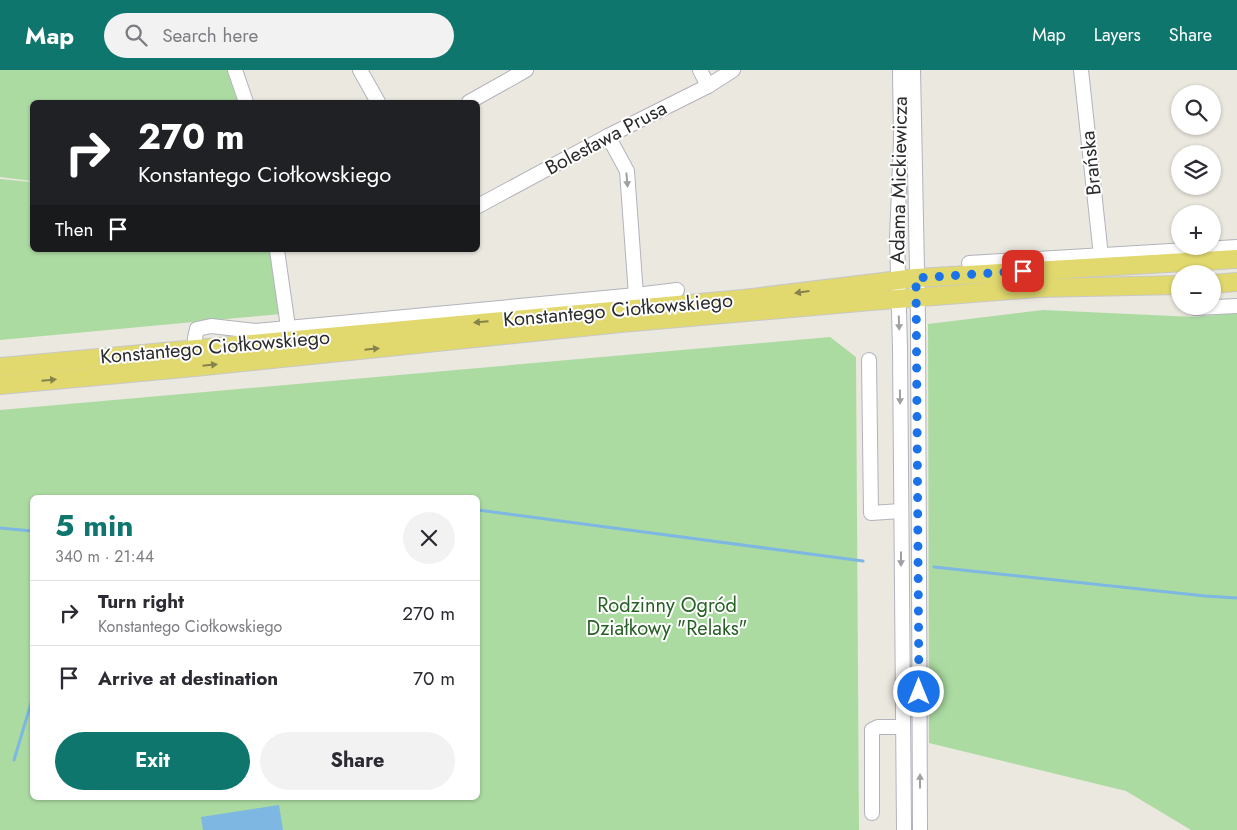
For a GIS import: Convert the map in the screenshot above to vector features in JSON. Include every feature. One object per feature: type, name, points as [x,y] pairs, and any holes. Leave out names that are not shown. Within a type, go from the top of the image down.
[{"type":"main road","name":"Konstantego Ciołkowskiego","points":[[0,367],[743,298],[916,278],[988,267],[1139,266],[1237,259]]},
{"type":"main road","points":[[1138,286],[1132,281],[1131,277],[1134,269],[1139,266]]},
{"type":"main road","points":[[966,269],[959,281],[959,285],[963,292],[969,294]]},
{"type":"main road","points":[[1221,283],[1237,282]]},
{"type":"main road","points":[[850,285],[855,288],[857,294],[855,300],[850,303]]},
{"type":"main road","name":"Konstantego Ciołkowskiego","points":[[0,385],[649,320],[898,298],[1038,288],[1171,286]]},
{"type":"street","points":[[235,70],[245,100]]},
{"type":"street","points":[[360,70],[377,100]]},
{"type":"street","points":[[473,100],[526,70]]},
{"type":"street","points":[[700,70],[708,86]]},
{"type":"street","name":"Bolesława Prusa","points":[[480,205],[608,136],[708,86],[733,70]]},
{"type":"street","name":"Adama Mickiewicza","points":[[900,70],[907,88],[917,298],[920,830]]},
{"type":"street","name":"Adama Mickiewicza","points":[[904,830],[900,348],[897,238],[907,88],[913,70]]},
{"type":"street","name":"Brańska","points":[[1081,70],[1101,256]]},
{"type":"street","points":[[608,136],[627,171],[636,295]]},
{"type":"street","points":[[897,238],[902,242],[909,243],[915,237]]},
{"type":"street","name":"Konstantego Ciołkowskiego","points":[[988,267],[1101,256],[1237,247]]},
{"type":"street","points":[[277,252],[288,327]]},
{"type":"street","points":[[195,348],[197,329],[205,326],[256,331],[677,290]]},
{"type":"street","points":[[1221,308],[1237,306]]},
{"type":"street","points":[[900,348],[904,343],[910,342],[918,346]]},
{"type":"street","points":[[869,360],[871,513],[901,511]]},
{"type":"street","points":[[872,813],[872,730],[878,726],[903,727]]},
{"type":"green space","points":[[0,70],[231,70],[241,100],[30,100],[30,181],[0,177]]},
{"type":"green space","points":[[0,179],[30,182],[30,252],[270,252],[281,314],[0,340]]},
{"type":"green space","points":[[1043,310],[1195,317],[1237,313],[1237,830],[1191,830],[1126,791],[929,743],[928,324]]},
{"type":"green space","name":"Rodzinny Ogród Działkowy \"Relaks\"","points":[[830,337],[856,357],[859,830],[0,830],[0,410]]},
{"type":"water","points":[[279,805],[283,830],[203,830],[201,817]]},
{"type":"waterway","points":[[480,510],[863,561]]},
{"type":"waterway","points":[[0,528],[30,531]]},
{"type":"waterway","points":[[934,567],[1237,598]]},
{"type":"waterway","points":[[14,760],[30,707]]},
{"type":"route","points":[[919,692],[918,320],[916,278],[1023,271]]}]
